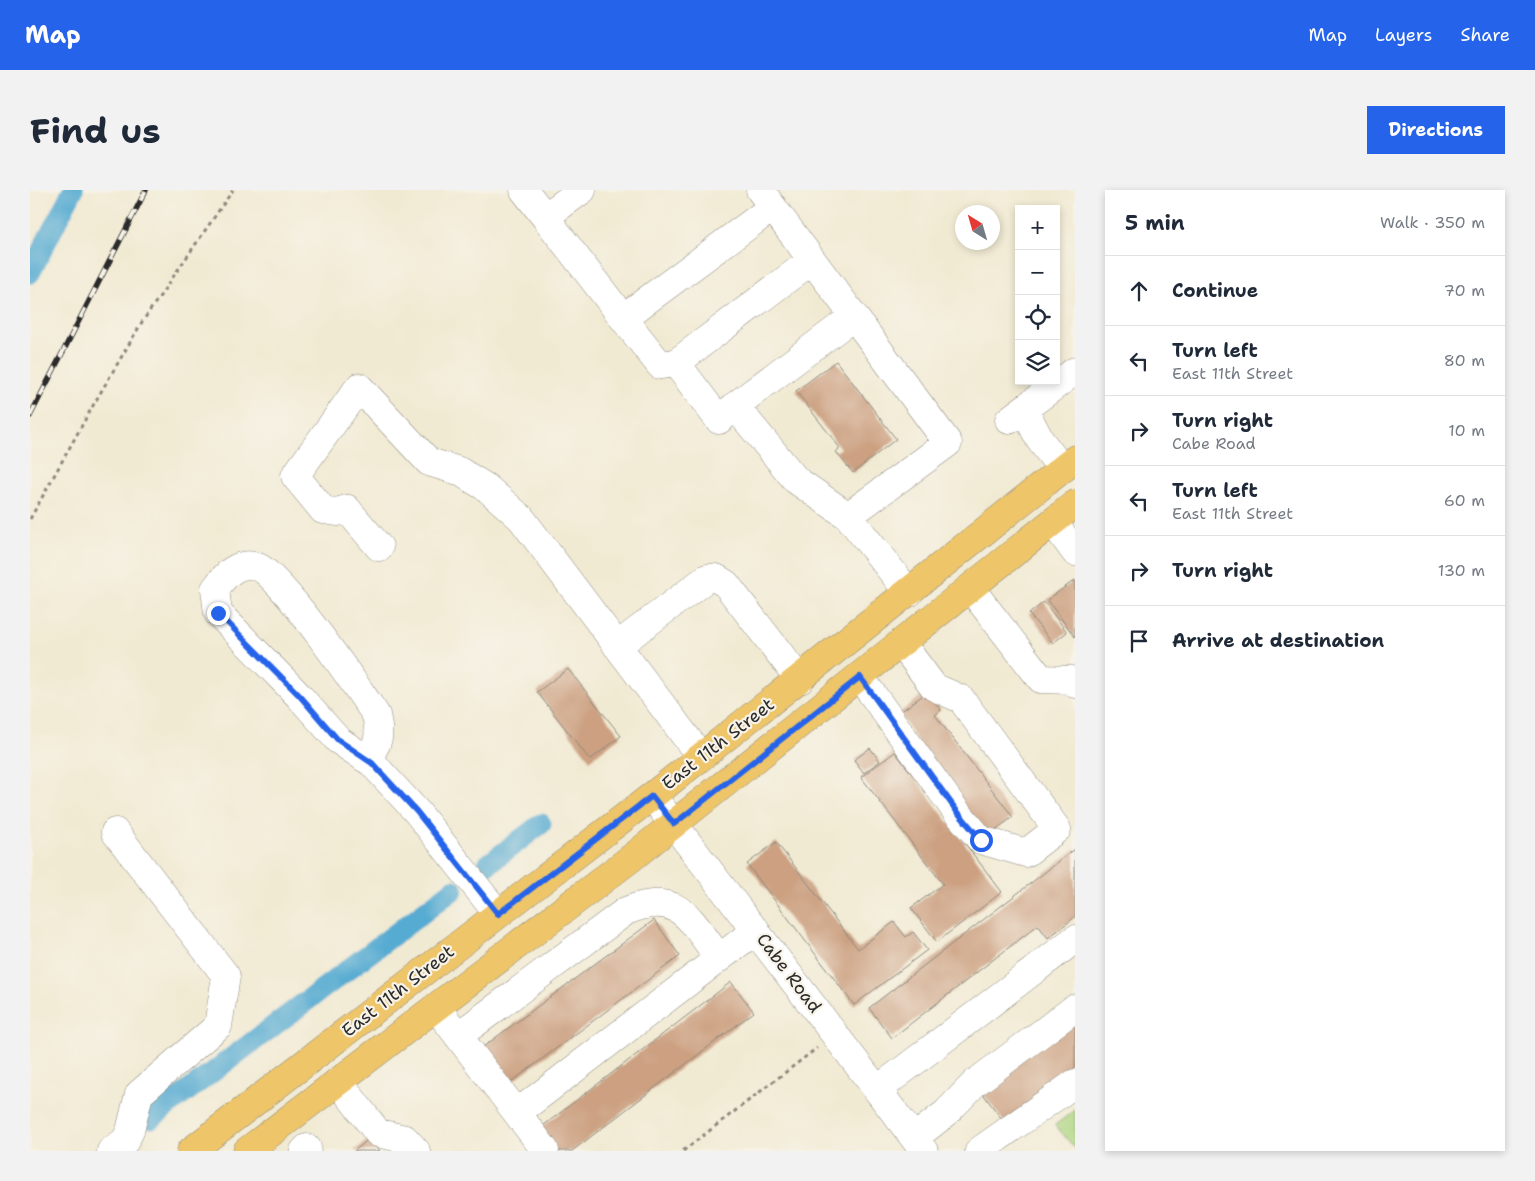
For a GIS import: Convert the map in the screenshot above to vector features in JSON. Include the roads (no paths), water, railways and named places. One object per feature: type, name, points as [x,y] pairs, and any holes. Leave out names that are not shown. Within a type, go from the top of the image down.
[{"type":"main road","name":"East 11th Street","points":[[191,1151],[652,796],[800,680],[1068,464]]},
{"type":"main road","name":"East 11th Street","points":[[247,1151],[674,824],[971,589],[1075,504]]},
{"type":"street","points":[[524,190],[660,365],[676,363],[812,260]]},
{"type":"street","points":[[546,216],[582,190]]},
{"type":"street","points":[[623,318],[766,198],[948,443],[848,516]]},
{"type":"street","points":[[676,363],[718,420],[854,316]]},
{"type":"street","points":[[1068,464],[1040,440],[1016,415],[1075,371]]},
{"type":"street","points":[[379,547],[347,509],[337,512],[323,510],[295,476],[359,387],[429,462],[459,471],[488,488],[521,518],[701,757]]},
{"type":"street","points":[[736,406],[796,480],[848,516],[909,593]]},
{"type":"street","points":[[1053,522],[1075,552]]},
{"type":"street","points":[[364,758],[378,745],[380,732],[376,715],[286,592],[258,567],[241,566],[225,574],[215,589],[218,613],[300,696],[338,740],[364,758],[372,763],[417,812],[498,914]]},
{"type":"street","points":[[617,646],[707,578],[716,578],[726,584],[800,680]]},
{"type":"street","points":[[971,589],[1040,679],[1072,680],[1075,684]]},
{"type":"street","points":[[860,677],[956,810],[981,840],[1026,853],[1057,829],[961,699],[934,687],[902,644]]},
{"type":"street","name":"Cabe Road","points":[[652,796],[919,1144]]},
{"type":"street","points":[[111,1151],[125,1141],[130,1131],[139,1094],[218,1026],[226,976],[115,832]]},
{"type":"street","points":[[458,1036],[626,911],[642,905],[658,903],[674,906],[685,914],[719,958]]},
{"type":"street","points":[[516,1113],[756,930]]},
{"type":"street","points":[[877,1090],[1075,939]]},
{"type":"street","points":[[436,1007],[545,1150]]},
{"type":"street","points":[[919,1144],[975,1084],[1075,1008]]},
{"type":"street","points":[[338,1081],[378,1133],[405,1140],[416,1151]]},
{"type":"street","points":[[979,1151],[1075,1083]]},
{"type":"waterway","points":[[30,273],[73,190]]},
{"type":"waterway","points":[[487,865],[541,824]]},
{"type":"waterway","points":[[152,1118],[453,890]]},
{"type":"railway","points":[[30,416],[146,190]]}]
